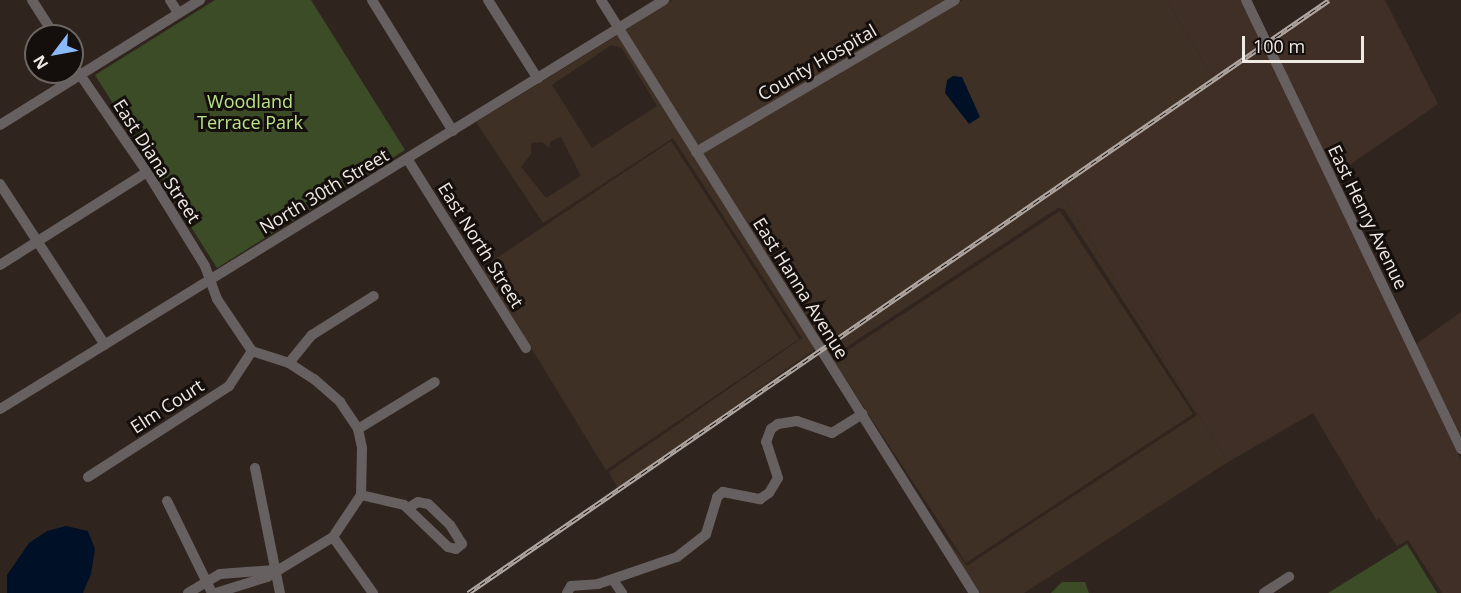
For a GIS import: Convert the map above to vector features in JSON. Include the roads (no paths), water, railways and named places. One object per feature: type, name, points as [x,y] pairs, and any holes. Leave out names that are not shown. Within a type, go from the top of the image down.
[{"type":"street","points":[[32,0],[47,24]]},
{"type":"street","points":[[170,0],[178,13]]},
{"type":"street","points":[[84,72],[200,0]]},
{"type":"street","points":[[372,0],[453,131]]},
{"type":"street","points":[[488,0],[538,79]]},
{"type":"street","name":"East Hanna Avenue","points":[[602,0],[974,593]]},
{"type":"street","name":"North 30th Street","points":[[0,410],[664,0]]},
{"type":"street","name":"County Hospital","points":[[696,152],[955,0]]},
{"type":"street","name":"East Henry Avenue","points":[[1246,0],[1461,449]]},
{"type":"street","name":"East Diana Street","points":[[84,81],[147,172],[205,266],[217,299],[252,351]]},
{"type":"street","points":[[0,125],[66,84]]},
{"type":"street","name":"East North Street","points":[[408,159],[526,348]]},
{"type":"street","points":[[0,265],[147,172]]},
{"type":"street","points":[[0,184],[105,345]]},
{"type":"street","points":[[289,363],[312,335],[374,296]]},
{"type":"street","points":[[167,501],[214,593],[267,577],[275,570],[296,561],[333,537],[362,495],[362,448],[358,429],[340,402],[289,363],[252,351]]},
{"type":"street","name":"Elm Court","points":[[88,477],[229,386],[252,351]]},
{"type":"street","points":[[358,429],[435,382]]},
{"type":"street","points":[[567,593],[571,586],[613,580],[677,557],[701,541],[717,497],[723,492],[760,499],[769,493],[778,478],[766,442],[771,429],[778,424],[797,421],[832,433],[862,414]]},
{"type":"street","points":[[255,468],[280,593]]},
{"type":"street","points":[[362,495],[408,508],[448,547],[456,549],[462,544],[450,525],[422,501],[408,508]]},
{"type":"street","points":[[333,537],[373,593]]},
{"type":"street","points":[[188,593],[206,580],[233,572],[275,570]]},
{"type":"street","points":[[1264,593],[1289,577]]},
{"type":"street","points":[[613,580],[621,593]]},
{"type":"water","points":[[953,76],[962,77],[980,117],[969,124],[945,93],[947,80]]},
{"type":"water","points":[[66,526],[88,531],[95,549],[91,574],[83,593],[7,593],[7,575],[29,543],[47,531]]},
{"type":"railway","points":[[468,593],[1329,0]]},
{"type":"park label","name":"Woodland Terrace Park","points":[[250,112]]}]
